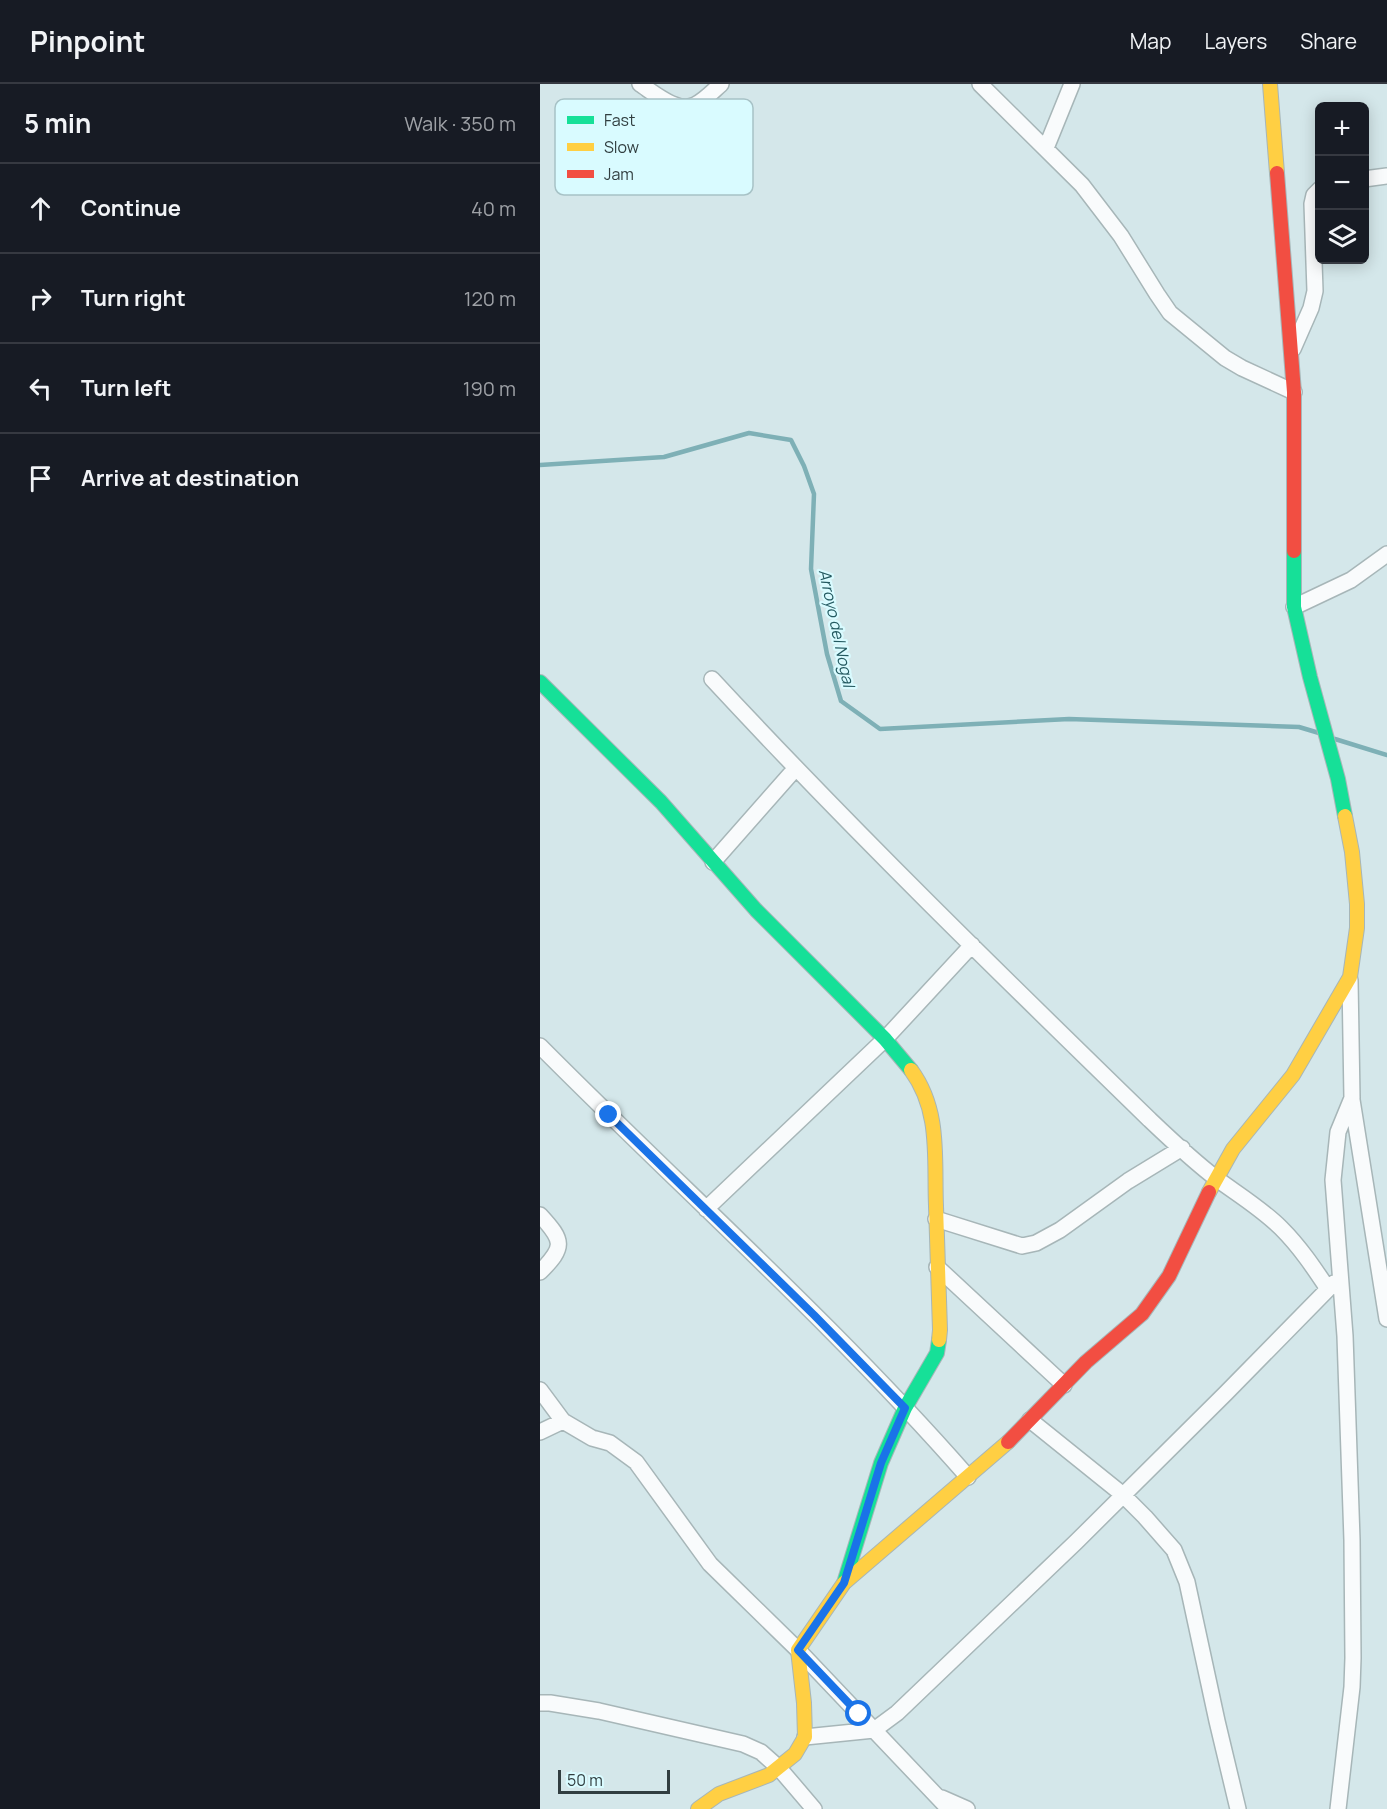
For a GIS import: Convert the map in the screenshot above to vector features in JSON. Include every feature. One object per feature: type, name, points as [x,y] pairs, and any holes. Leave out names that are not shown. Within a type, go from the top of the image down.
[{"type":"street","points":[[640,84],[664,99]]},
{"type":"street","points":[[702,99],[721,84]]},
{"type":"street","points":[[981,84],[1082,185],[1121,236],[1170,313],[1225,358],[1294,392]]},
{"type":"street","points":[[1046,148],[1072,84]]},
{"type":"street","points":[[1270,84],[1294,392],[1294,607],[1310,677],[1338,779],[1352,852],[1357,904],[1357,928],[1350,977],[1352,1098],[1387,1319]]},
{"type":"street","points":[[1369,178],[1387,176]]},
{"type":"street","points":[[1291,354],[1311,308],[1315,291],[1312,204],[1315,194]]},
{"type":"street","points":[[1294,607],[1351,580],[1387,554]]},
{"type":"street","points":[[711,679],[795,769],[1162,1131],[1216,1178],[1255,1205],[1282,1229],[1303,1252],[1328,1289]]},
{"type":"street","points":[[540,682],[661,802],[756,910],[885,1039],[913,1072],[929,1103],[936,1149],[940,1330],[937,1353],[905,1408],[881,1463],[844,1583]]},
{"type":"street","points":[[713,862],[795,769]]},
{"type":"street","points":[[706,1209],[885,1039],[972,945]]},
{"type":"street","points":[[698,1809],[719,1794],[769,1775],[795,1754],[806,1737],[798,1650],[844,1583],[968,1477],[1030,1420],[1101,1347],[1142,1314],[1155,1297],[1185,1246],[1216,1178],[1251,1124],[1293,1075],[1350,977]]},
{"type":"street","points":[[540,1046],[905,1408],[968,1477]]},
{"type":"street","points":[[1338,1809],[1352,1687],[1353,1658],[1351,1493],[1341,1275],[1333,1173],[1338,1132],[1352,1098]]},
{"type":"street","points":[[936,1220],[1022,1246],[1036,1243],[1060,1230],[1128,1181],[1182,1148]]},
{"type":"street","points":[[540,1215],[555,1233],[559,1247],[557,1254],[540,1272]]},
{"type":"street","points":[[937,1267],[1064,1385]]},
{"type":"street","points":[[806,1737],[874,1730],[897,1713],[1226,1394],[1341,1275]]},
{"type":"street","points":[[540,1390],[563,1421],[592,1438],[610,1443],[636,1462],[710,1564],[798,1650],[949,1809]]},
{"type":"street","points":[[1030,1420],[1122,1494],[1174,1550],[1184,1572],[1238,1809]]},
{"type":"street","points":[[540,1432],[563,1421]]},
{"type":"street","points":[[540,1703],[599,1711],[743,1744],[761,1752],[779,1768],[814,1809]]},
{"type":"street","points":[[938,1796],[967,1809]]},
{"type":"waterway","name":"Arroyo del Nogal","points":[[540,465],[664,457],[749,433],[791,440],[814,494],[811,569],[827,654],[841,701],[880,729],[1069,719],[1299,727],[1319,733]]},
{"type":"waterway","name":"Arroyo del Nogal","points":[[1335,739],[1387,755]]},
{"type":"traffic: fast","points":[[1294,551],[1294,607],[1310,677],[1338,779],[1345,816]]},
{"type":"traffic: fast","points":[[540,682],[661,802],[756,910],[885,1039],[911,1070]]},
{"type":"traffic: fast","points":[[844,1583],[881,1463],[905,1408],[937,1353],[939,1340]]},
{"type":"traffic: slow","points":[[1270,84],[1277,173]]},
{"type":"traffic: slow","points":[[1209,1192],[1233,1149],[1293,1075],[1350,977],[1357,928],[1357,904],[1352,852],[1345,816]]},
{"type":"traffic: slow","points":[[911,1070],[927,1102],[934,1135],[939,1340]]},
{"type":"traffic: slow","points":[[698,1809],[719,1794],[769,1775],[795,1754],[805,1737],[798,1650],[844,1583],[1008,1442]]},
{"type":"traffic: jam","points":[[1277,173],[1294,392],[1294,551]]},
{"type":"traffic: jam","points":[[1008,1442],[1086,1362],[1142,1314],[1169,1276],[1209,1192]]},
{"type":"route","points":[[609,1115],[814,1315],[905,1408],[881,1463],[844,1583],[798,1650],[859,1714]]}]
